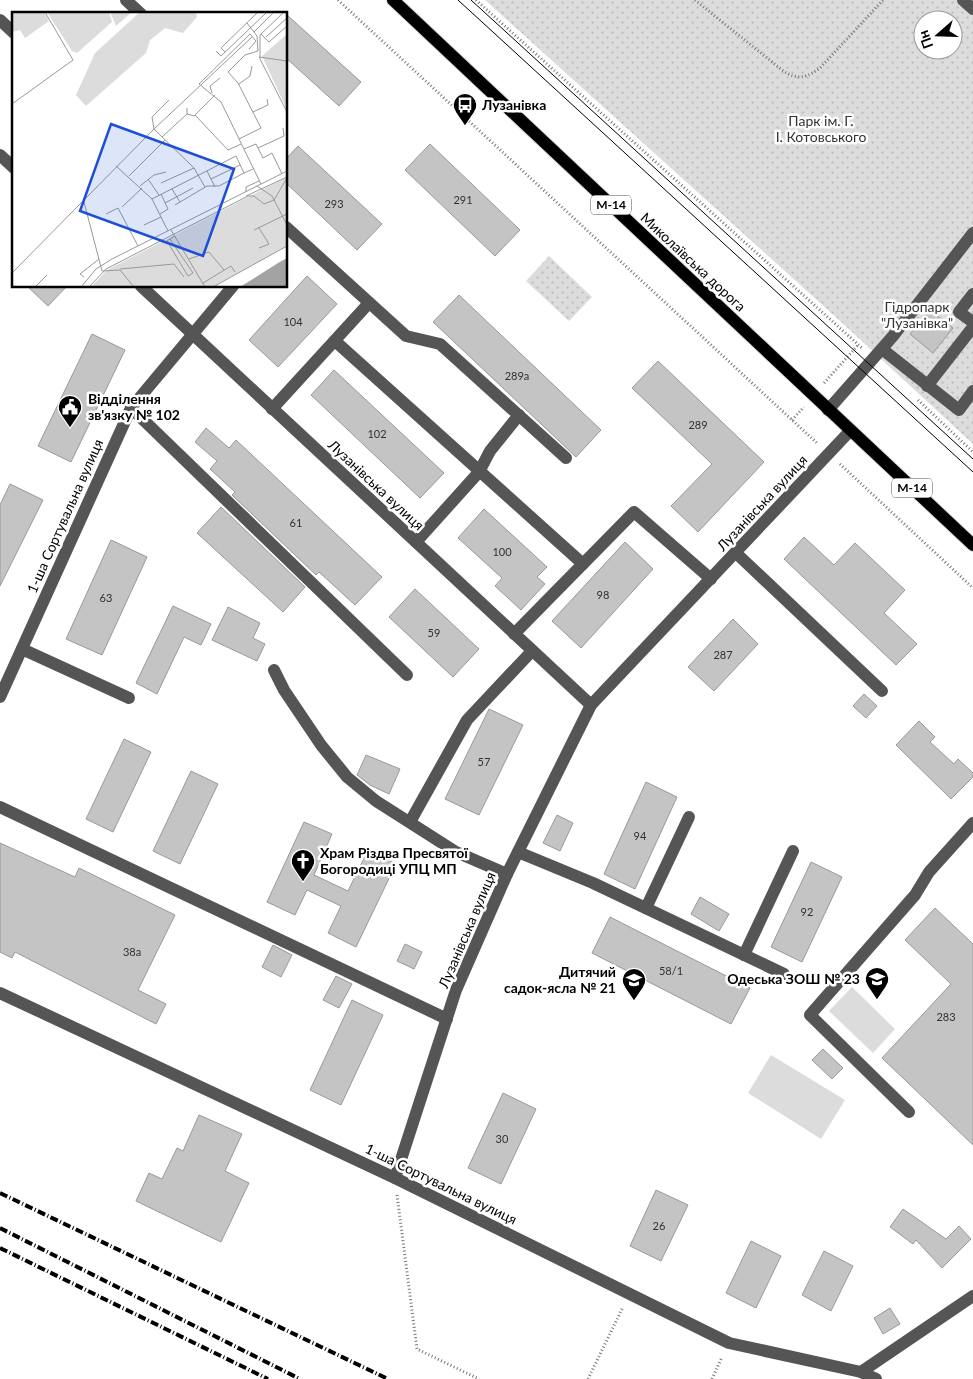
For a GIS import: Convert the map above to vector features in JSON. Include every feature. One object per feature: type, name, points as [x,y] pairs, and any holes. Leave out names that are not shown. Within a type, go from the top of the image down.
[{"type":"main road","name":"Миколаївська дорога","points":[[393,0],[973,545]]},
{"type":"street","points":[[126,0],[139,12]]},
{"type":"street","points":[[963,0],[973,9]]},
{"type":"street","points":[[0,20],[12,31]]},
{"type":"street","points":[[0,155],[12,166]]},
{"type":"street","points":[[288,229],[406,336],[440,344],[566,458]]},
{"type":"street","points":[[828,410],[877,354],[973,233]]},
{"type":"street","name":"Лузанівська вулиця","points":[[143,288],[592,705]]},
{"type":"street","name":"1-ша Сортувальна вулиця","points":[[0,697],[131,408],[231,288]]},
{"type":"street","points":[[973,294],[959,312],[973,322]]},
{"type":"street","points":[[272,409],[370,303]]},
{"type":"street","points":[[927,386],[973,326]]},
{"type":"street","points":[[335,341],[583,564]]},
{"type":"street","points":[[877,354],[927,386],[959,410],[973,391]]},
{"type":"street","points":[[131,408],[407,675]]},
{"type":"street","points":[[416,542],[479,472],[490,451],[519,415]]},
{"type":"street","name":"Лузанівська вулиця","points":[[395,1178],[456,990],[507,874],[592,705],[850,431]]},
{"type":"street","points":[[514,634],[634,512],[711,579]]},
{"type":"street","points":[[736,553],[882,691]]},
{"type":"street","points":[[22,649],[129,698]]},
{"type":"street","points":[[410,822],[467,720],[532,651]]},
{"type":"street","points":[[274,670],[284,690],[321,745],[347,777],[376,801],[456,852],[507,874]]},
{"type":"street","points":[[0,807],[447,1019]]},
{"type":"street","points":[[646,908],[689,817]]},
{"type":"street","points":[[909,1112],[810,1015],[915,895],[929,872],[973,823]]},
{"type":"street","points":[[744,955],[793,851]]},
{"type":"street","points":[[518,852],[593,883],[784,974]]},
{"type":"street","name":"1-ша Сортувальна вулиця","points":[[0,993],[395,1178],[729,1343],[861,1372],[876,1379]]},
{"type":"street","points":[[861,1372],[973,1296]]},
{"type":"path","points":[[338,0],[973,588]]},
{"type":"path","points":[[476,0],[877,354]]},
{"type":"path","points":[[695,0],[792,78],[801,78],[812,74],[821,67],[883,0]]},
{"type":"path","points":[[916,398],[973,452]]},
{"type":"path","points":[[395,1178],[417,1350],[479,1379]]},
{"type":"path","points":[[588,1379],[629,1294]]},
{"type":"path","points":[[712,1379],[729,1343]]},
{"type":"green space","name":"Парк ім. Г. І. Котовського","points":[[485,0],[973,0],[973,444],[839,320]]},
{"type":"green space","points":[[549,256],[592,297],[569,321],[526,281]]},
{"type":"green space","points":[[852,987],[895,1029],[873,1053],[829,1011]]},
{"type":"green space","points":[[771,1055],[845,1100],[821,1139],[748,1093]]},
{"type":"building","points":[[288,16],[361,82],[339,106],[288,60]]},
{"type":"building","points":[[430,144],[520,230],[495,256],[405,170]]},
{"type":"building","points":[[298,146],[382,224],[357,250],[288,185],[288,157]]},
{"type":"building","points":[[307,276],[337,304],[278,367],[249,340]]},
{"type":"building","points":[[29,288],[65,288],[48,306]]},
{"type":"building","points":[[459,295],[601,430],[576,457],[433,322]]},
{"type":"building","points":[[930,310],[953,328],[933,353],[910,334]]},
{"type":"building","points":[[92,334],[125,350],[71,462],[38,446]]},
{"type":"building","points":[[658,361],[764,462],[698,532],[671,506],[712,464],[632,388]]},
{"type":"building","points":[[334,370],[444,473],[420,498],[311,395]]},
{"type":"building","points":[[206,428],[229,448],[236,440],[382,577],[355,605],[319,572],[316,575],[232,495],[235,492],[210,469],[217,461],[195,442]]},
{"type":"building","points":[[10,484],[43,500],[0,586],[0,505]]},
{"type":"building","points":[[221,507],[305,587],[283,612],[197,533]]},
{"type":"building","points":[[484,509],[547,567],[537,577],[545,584],[521,610],[495,586],[502,578],[458,538]]},
{"type":"building","points":[[804,537],[834,565],[855,543],[905,590],[884,613],[917,644],[896,665],[784,559]]},
{"type":"building","points":[[111,540],[147,557],[102,655],[66,639]]},
{"type":"building","points":[[625,542],[653,569],[581,648],[552,621]]},
{"type":"building","points":[[415,589],[479,649],[453,677],[389,617]]},
{"type":"building","points":[[173,606],[211,624],[201,645],[184,637],[157,694],[136,683]]},
{"type":"building","points":[[228,607],[260,623],[253,638],[265,644],[257,661],[212,640]]},
{"type":"building","points":[[733,619],[758,644],[714,691],[688,667]]},
{"type":"building","points":[[864,694],[877,706],[866,718],[853,706]]},
{"type":"building","points":[[489,709],[523,725],[479,815],[445,799]]},
{"type":"building","points":[[919,721],[935,737],[930,742],[954,764],[958,759],[973,773],[973,777],[951,799],[896,745]]},
{"type":"building","points":[[124,739],[151,752],[113,832],[86,819]]},
{"type":"building","points":[[366,755],[400,769],[389,794],[370,785],[357,775]]},
{"type":"building","points":[[191,771],[218,784],[180,864],[153,851]]},
{"type":"building","points":[[646,782],[677,797],[635,889],[604,874]]},
{"type":"building","points":[[557,815],[573,823],[560,851],[543,843]]},
{"type":"building","name":"Храм Різдва Пресвятої Богородиці УПЦ МП","points":[[304,822],[332,834],[314,875],[348,891],[368,850],[396,864],[356,947],[328,933],[341,906],[307,890],[295,915],[267,902]]},
{"type":"building","points":[[0,843],[75,877],[79,868],[175,915],[138,990],[166,1004],[156,1024],[15,952],[12,958],[0,952]]},
{"type":"building","points":[[811,862],[842,877],[802,962],[771,947]]},
{"type":"building","points":[[700,897],[729,914],[719,931],[691,914]]},
{"type":"building","points":[[935,908],[973,944],[973,1145],[882,1058],[951,984],[905,940]]},
{"type":"building","points":[[610,917],[750,988],[731,1024],[592,953]]},
{"type":"building","points":[[405,944],[422,952],[414,969],[397,961]]},
{"type":"building","points":[[273,945],[292,955],[281,977],[262,967]]},
{"type":"building","points":[[336,976],[352,984],[339,1008],[323,1000]]},
{"type":"building","points":[[352,1000],[383,1015],[341,1105],[310,1090]]},
{"type":"building","points":[[823,1049],[843,1068],[832,1079],[812,1060]]},
{"type":"building","points":[[503,1093],[536,1109],[501,1184],[468,1168]]},
{"type":"building","points":[[199,1115],[242,1134],[225,1171],[249,1183],[221,1242],[136,1201],[149,1173],[162,1179],[177,1148],[183,1151]]},
{"type":"building","points":[[656,1190],[688,1205],[661,1261],[630,1246]]},
{"type":"building","points":[[903,1209],[946,1239],[959,1226],[971,1239],[942,1268],[916,1240],[913,1244],[890,1227]]},
{"type":"building","points":[[751,1241],[781,1256],[756,1308],[726,1293]]},
{"type":"building","points":[[824,1251],[853,1266],[831,1311],[802,1295]]},
{"type":"building","points":[[890,1308],[900,1324],[883,1334],[874,1318]]},
{"type":"tram line","points":[[458,0],[973,472]]},
{"type":"tram line","points":[[471,0],[973,459]]},
{"type":"railway","points":[[0,1193],[388,1379]]},
{"type":"railway","points":[[0,1228],[300,1379]]},
{"type":"railway","points":[[0,1248],[268,1379]]},
{"type":"place","name":"Лузанівка","points":[[465,126]]},
{"type":"place","name":"Відділення зв'язку № 102","points":[[70,428]]},
{"type":"place","name":"Храм Різдва Пресвятої Богородиці УПЦ МП","points":[[303,882]]},
{"type":"place","name":"Одеська ЗОШ № 23","points":[[877,1000]]},
{"type":"place","name":"Дитячий садок-ясла № 21","points":[[634,1001]]},
{"type":"park label","name":"Гідропарк \"Лузанівка\"","points":[[917,316]]}]
